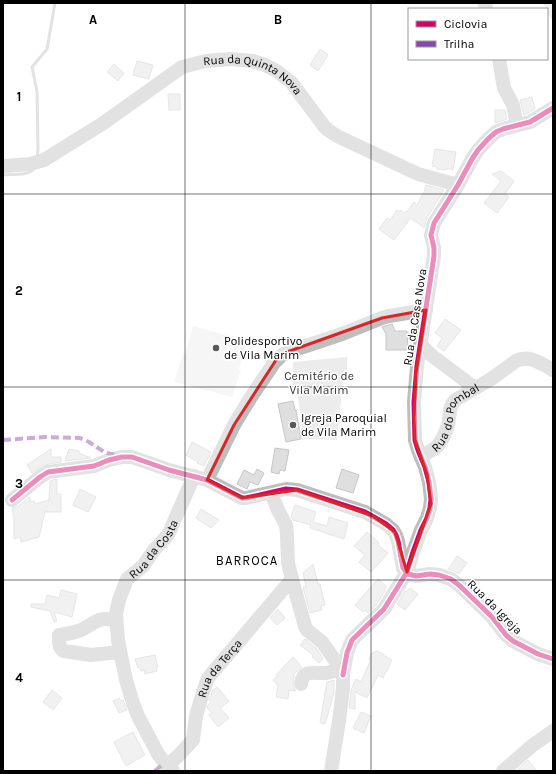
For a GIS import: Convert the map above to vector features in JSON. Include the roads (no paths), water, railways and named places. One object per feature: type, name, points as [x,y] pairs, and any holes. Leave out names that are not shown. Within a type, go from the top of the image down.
[{"type":"street","name":"Rua da Quinta Nova","points":[[3,166],[30,164],[44,160],[102,124],[182,67],[206,61],[231,59],[253,61],[286,78],[296,87],[324,126],[337,136],[418,174],[458,185]]},
{"type":"street","points":[[499,60],[504,88],[513,105],[517,125]]},
{"type":"street","name":"Rua da Casa Nova","points":[[421,458],[415,440],[414,418],[420,344],[434,256],[432,238],[433,226],[476,153],[488,138],[503,129],[530,122],[553,108]]},
{"type":"street","name":"Rua da Costa","points":[[170,769],[158,754],[136,712],[120,652],[117,635],[116,610],[127,579],[143,566],[154,550],[168,535],[200,478],[274,363],[282,355],[382,318],[426,310]]},
{"type":"street","points":[[420,344],[431,355],[475,388]]},
{"type":"street","name":"Rua do Pombal","points":[[331,771],[343,688],[341,672],[347,653],[352,640],[384,609],[407,572],[418,538],[427,518],[431,504],[431,494],[429,482],[421,458],[425,453],[436,447],[441,442],[448,425],[451,407],[453,402],[457,399],[491,379],[522,358],[539,362],[553,370]]},
{"type":"street","points":[[12,500],[47,473],[94,466],[122,457],[132,457],[162,468],[200,478],[242,498],[286,489],[297,490],[365,512],[386,524],[395,532],[403,568],[407,572]]},
{"type":"street","points":[[271,492],[286,525],[288,559],[306,628],[325,645],[335,659],[341,672],[306,674],[302,677],[301,684]]},
{"type":"street","name":"Rua da Igreja","points":[[407,572],[413,576],[430,574],[451,579],[492,617],[510,638],[538,654],[553,659]]},
{"type":"street","name":"Rua da Terça","points":[[170,769],[178,756],[193,740],[196,716],[208,678],[292,579]]},
{"type":"street","points":[[116,621],[107,619],[100,620],[78,631],[59,635],[59,646],[64,651],[82,654],[94,655],[120,652]]},
{"type":"street","points":[[503,771],[553,730]]},
{"type":"waterway","points":[[37,158],[37,91],[32,67],[47,49],[55,3]]},
{"type":"waterway","points":[[3,175],[24,174],[34,169]]},
{"type":"place","name":"Polidesportivo de Vila Marim","points":[[216,348]]},
{"type":"place","name":"Igreja Paroquial de Vila Marim","points":[[293,425]]},
{"type":"district","name":"BARROCA","points":[[247,560]]},
{"type":"park label","name":"Cemitério de Vila Marim","points":[[319,383]]}]
